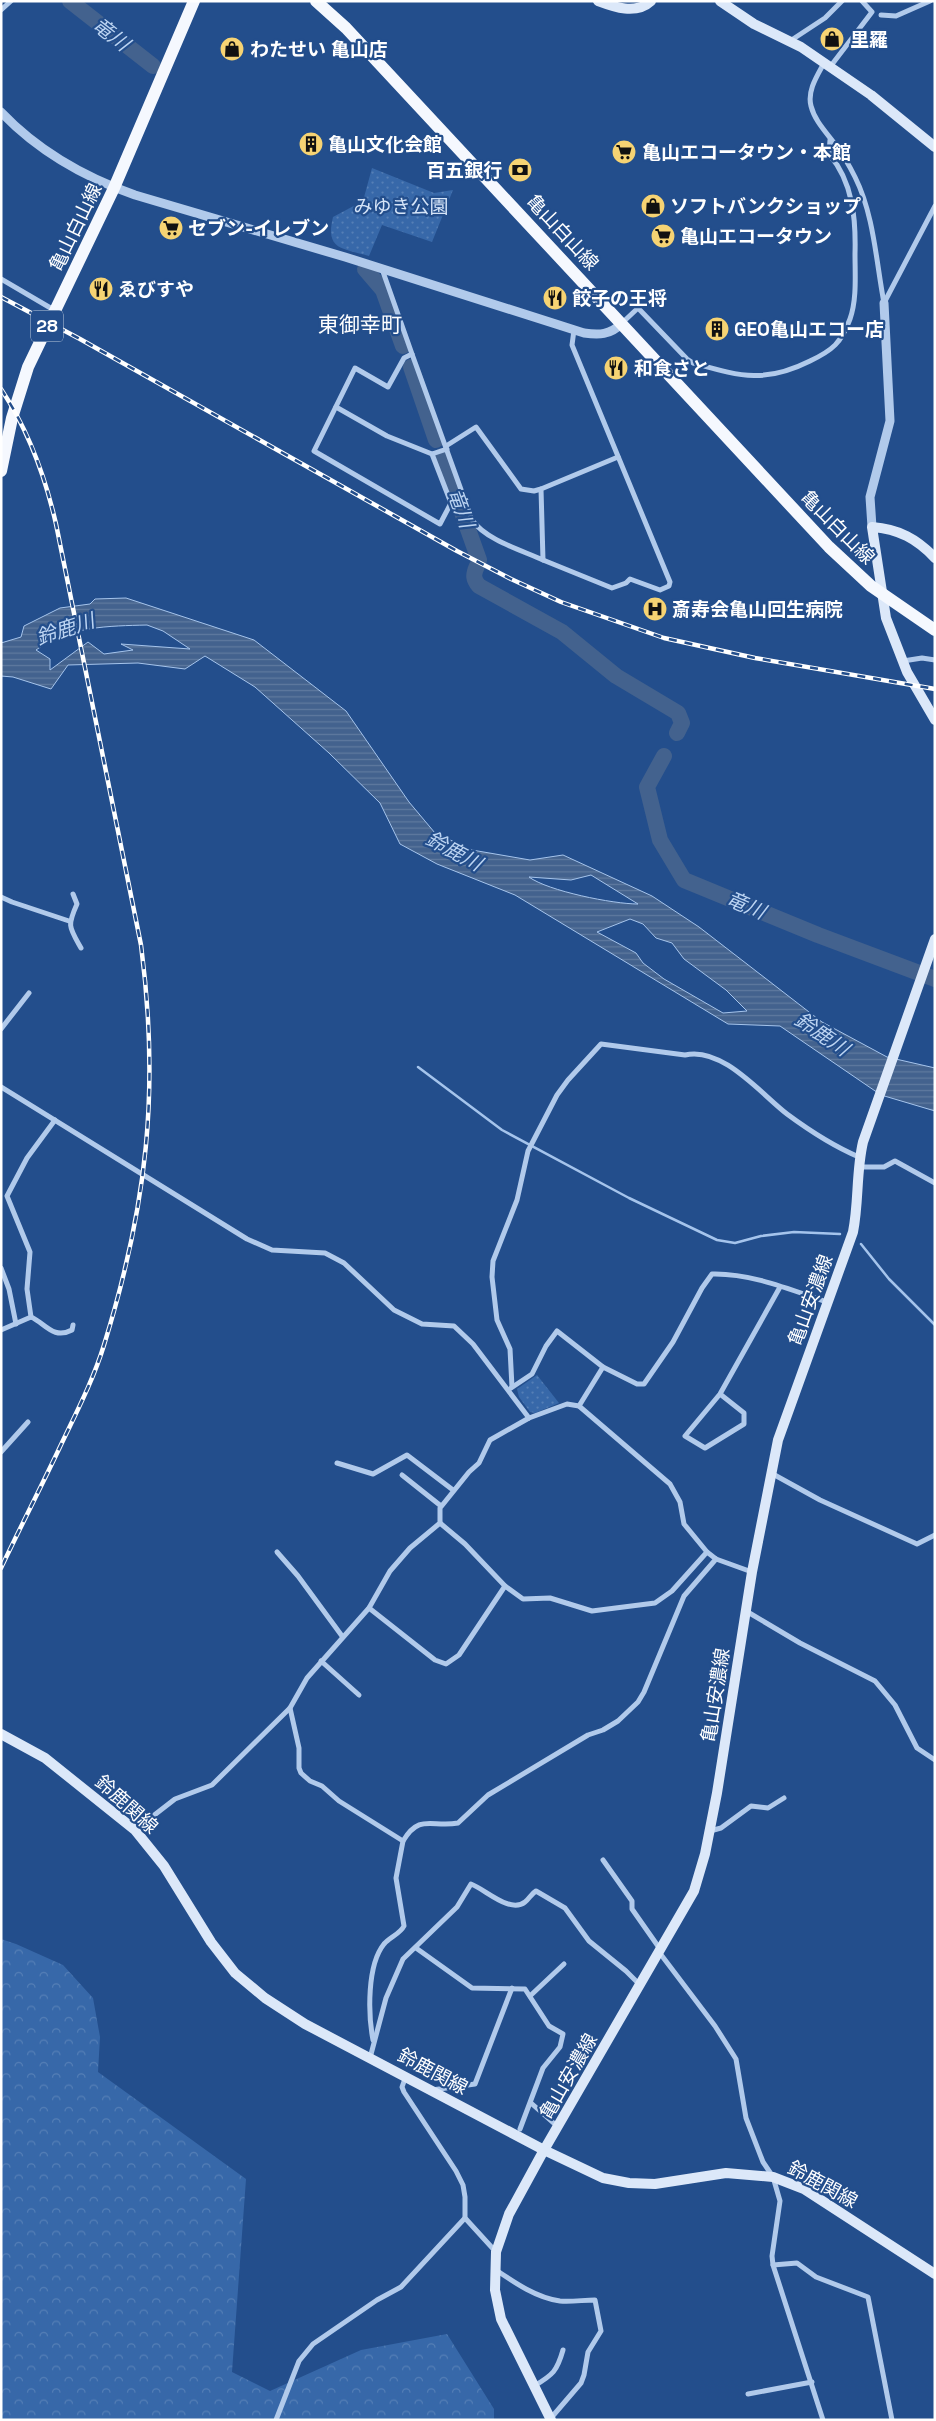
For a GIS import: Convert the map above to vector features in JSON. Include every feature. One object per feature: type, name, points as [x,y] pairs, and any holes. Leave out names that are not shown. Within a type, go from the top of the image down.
[{"type":"main road","name":"亀山白山線","points":[[1,471],[11,421],[25,373],[114,188],[194,1]]},
{"type":"main road","name":"亀山白山線","points":[[316,1],[353,35],[846,564],[871,586],[935,630]]},
{"type":"main road","points":[[598,1],[616,7],[634,9],[651,1]]},
{"type":"main road","points":[[720,1],[754,24],[790,40],[827,65],[871,95],[935,147]]},
{"type":"main road","points":[[935,558],[918,542],[899,531],[872,527],[884,609],[907,672],[935,720]]},
{"type":"main road","name":"亀山安濃線","points":[[551,2419],[501,2320],[495,2290],[496,2252],[510,2214],[544,2150],[641,1986],[694,1890],[710,1832],[770,1473],[788,1410],[853,1232],[857,1214],[859,1162],[865,1135],[935,939]]},
{"type":"main road","name":"鈴鹿関線","points":[[1,1734],[44,1758],[135,1830],[164,1866],[211,1942],[235,1973],[265,1998],[294,2018],[544,2150],[603,2178],[629,2183],[655,2184],[726,2173],[773,2176],[804,2189],[935,2274]]},
{"type":"street","points":[[1,10],[11,1]]},
{"type":"street","points":[[790,40],[825,18],[842,1]]},
{"type":"street","points":[[862,1],[872,12],[827,65],[811,90],[810,104],[830,140],[837,146],[854,175],[865,200],[884,303],[890,421],[870,498],[872,527]]},
{"type":"street","points":[[881,15],[896,16],[930,1]]},
{"type":"street","points":[[1,112],[25,136],[53,157],[114,188],[382,269],[574,330],[602,334],[615,330],[638,308],[693,363],[738,375],[757,376],[785,373],[837,344],[850,318],[854,298],[856,231],[852,199],[830,154],[830,140]]},
{"type":"street","points":[[884,303],[935,206]]},
{"type":"street","points":[[382,269],[472,520],[477,527],[543,560],[612,588],[626,583],[630,579],[660,590],[669,586],[670,582],[572,345],[574,330]]},
{"type":"street","points":[[1,279],[55,310]]},
{"type":"street","points":[[336,407],[387,436],[432,454],[451,503],[440,524],[314,451],[355,368],[388,387],[404,358],[412,354]]},
{"type":"street","points":[[432,454],[476,427],[521,489],[534,491],[618,457]]},
{"type":"street","points":[[541,489],[543,560]]},
{"type":"street","points":[[902,661],[922,658],[935,660]]},
{"type":"street","points":[[73,894],[77,904],[69,921],[69,929],[81,948]]},
{"type":"street","points":[[1,897],[69,921]]},
{"type":"street","points":[[1,1029],[29,993]]},
{"type":"street","points":[[511,1389],[510,1349],[497,1320],[492,1277],[493,1261],[517,1200],[528,1151],[557,1094],[600,1044],[685,1055],[697,1053],[726,1064],[800,1123],[859,1162],[884,1167],[896,1161],[935,1183]]},
{"type":"street","points":[[1,1087],[247,1239],[272,1250],[325,1253],[344,1263],[394,1310],[422,1324],[454,1326],[467,1338],[511,1389],[529,1418]]},
{"type":"street","points":[[55,1120],[27,1158],[7,1196],[30,1252],[27,1289],[31,1317],[52,1331],[67,1332],[72,1330],[73,1325]]},
{"type":"street","points":[[1,1268],[16,1324]]},
{"type":"street","points":[[511,1389],[532,1374],[546,1346],[557,1331],[603,1367],[637,1384],[644,1384],[673,1342],[702,1288],[712,1274],[728,1274],[780,1286],[827,1302]]},
{"type":"street","points":[[720,1394],[744,1413],[744,1424],[705,1448],[685,1436],[720,1394],[780,1286]]},
{"type":"street","points":[[1,1330],[31,1317]]},
{"type":"street","points":[[578,1406],[603,1367]]},
{"type":"street","points":[[135,1830],[175,1799],[212,1785],[290,1708],[303,1684],[321,1661],[369,1608],[390,1571],[410,1548],[440,1523],[441,1506],[479,1462],[490,1440],[529,1418],[567,1404],[578,1406],[670,1484],[680,1502],[684,1524],[707,1552],[716,1559],[752,1572]]},
{"type":"street","points":[[1,1452],[28,1422]]},
{"type":"street","points":[[337,1464],[373,1474],[407,1455],[453,1490]]},
{"type":"street","points":[[770,1473],[820,1500],[906,1540],[917,1544],[935,1535]]},
{"type":"street","points":[[402,1474],[441,1506]]},
{"type":"street","points":[[440,1523],[465,1544],[505,1586],[523,1599],[550,1598],[592,1611],[646,1606],[664,1598],[707,1552]]},
{"type":"street","points":[[277,1552],[298,1576],[342,1636]]},
{"type":"street","points":[[374,2042],[370,2014],[374,1970],[384,1945],[404,1926],[396,1878],[404,1841],[412,1828],[419,1823],[458,1823],[488,1795],[588,1735],[603,1730],[618,1720],[638,1702],[644,1692],[684,1596],[716,1559]]},
{"type":"street","points":[[369,1608],[435,1660],[446,1664],[459,1655],[505,1586]]},
{"type":"street","points":[[746,1611],[800,1643],[875,1681],[894,1705],[917,1748],[935,1760]]},
{"type":"street","points":[[321,1661],[358,1695]]},
{"type":"street","points":[[290,1708],[299,1748],[299,1768],[301,1773],[310,1781],[322,1786],[339,1801],[404,1841]]},
{"type":"street","points":[[710,1832],[721,1828],[751,1806],[768,1808],[784,1798]]},
{"type":"street","points":[[603,1860],[632,1901],[632,1909],[660,1951],[736,2058],[746,2118],[763,2162],[773,2176],[780,2201],[772,2256],[773,2265],[823,2420]]},
{"type":"street","points":[[370,2058],[386,1998],[403,1959],[458,1908],[471,1884],[502,1902],[518,1906],[536,1891],[565,1908],[589,1941],[626,1971],[641,1986]]},
{"type":"street","points":[[416,1948],[472,1988],[484,1990],[525,1989],[549,2026],[563,2034],[560,2047],[543,2068],[531,2094],[531,2103],[520,2129]]},
{"type":"street","points":[[530,1996],[564,1964]]},
{"type":"street","points":[[432,2090],[475,2084],[512,1988]]},
{"type":"street","points":[[406,2076],[402,2088],[404,2092],[456,2170],[463,2185],[465,2218],[496,2252]]},
{"type":"street","points":[[531,2103],[558,2127]]},
{"type":"street","points":[[276,2420],[298,2361],[308,2348],[323,2335],[401,2287],[465,2218]]},
{"type":"street","points":[[773,2265],[797,2263],[816,2277],[868,2297],[892,2420]]},
{"type":"street","points":[[495,2269],[517,2284],[550,2299],[561,2301],[595,2300],[601,2331],[588,2352],[581,2383],[551,2419]]},
{"type":"street","points":[[534,2386],[553,2375],[563,2350]]},
{"type":"street","points":[[748,2394],[812,2382]]},
{"type":"green space","name":"みゆき公園","points":[[372,168],[434,193],[453,190],[432,242],[382,225],[369,256],[344,249],[334,242],[331,236],[333,217],[363,201]]},
{"type":"green space","points":[[537,1375],[559,1403],[535,1413],[530,1412],[519,1397],[517,1389]]},
{"type":"green space","points":[[1,1939],[63,1965],[93,1998],[100,2037],[98,2072],[246,2179],[232,2372],[270,2391],[361,2350],[447,2334],[494,2409],[494,2420],[1,2420]]},
{"type":"water","name":"鈴鹿川","points":[[126,598],[254,640],[346,711],[409,802],[435,833],[472,850],[530,860],[563,855],[652,896],[699,927],[822,1022],[887,1057],[935,1068],[935,1111],[881,1095],[780,1026],[728,1024],[515,895],[437,864],[400,844],[380,803],[329,753],[255,687],[205,656],[185,669],[138,663],[68,665],[51,689],[13,677],[1,676],[1,643],[21,637],[24,626],[60,608],[90,604],[95,599]],"holes":[[[147,625],[163,631],[190,649],[121,644],[133,650],[104,654],[88,642],[50,670],[50,659],[36,650],[62,636],[76,632],[104,627]],[[591,875],[638,904],[581,896],[551,887],[529,877],[571,880]],[[630,919],[643,924],[656,938],[672,943],[684,959],[726,990],[747,1011],[723,1013],[664,979],[643,963],[636,953],[597,932]]]},
{"type":"waterway","name":"竜川","points":[[70,1],[153,66]]},
{"type":"waterway","name":"竜川","points":[[365,269],[383,290],[403,346]]},
{"type":"waterway","name":"竜川","points":[[411,367],[436,440]]},
{"type":"waterway","name":"竜川","points":[[442,456],[479,560]]},
{"type":"waterway","name":"竜川","points":[[477,566],[474,577],[479,586],[562,632],[616,676],[678,713],[682,723],[677,733]]},
{"type":"waterway","name":"竜川","points":[[664,756],[647,787],[660,840],[684,880],[818,935],[935,979]]},
{"type":"waterway","points":[[418,1067],[502,1130],[629,1198],[717,1240],[735,1243],[761,1236],[794,1232],[840,1234]]},
{"type":"waterway","points":[[861,1244],[889,1279],[935,1325]]},
{"type":"railway","points":[[1,297],[80,339],[457,551],[561,602],[664,638],[755,658],[935,689]]},
{"type":"railway","points":[[1,389],[20,421],[35,454],[56,524],[141,945],[147,998],[149,1049],[149,1099],[146,1147],[140,1196],[119,1294],[100,1358],[89,1385],[1,1568]]},
{"type":"place","name":"里羅","points":[[832,39]]},
{"type":"place","name":"わたせい 亀山店","points":[[232,49]]},
{"type":"place","name":"亀山文化会館","points":[[311,144]]},
{"type":"place","name":"亀山エコータウン・本館","points":[[624,152]]},
{"type":"place","name":"百五銀行","points":[[520,170]]},
{"type":"place","name":"ソフトバンクショップ","points":[[653,206]]},
{"type":"place","name":"セブン-イレブン","points":[[171,228]]},
{"type":"place","name":"亀山エコータウン","points":[[663,236]]},
{"type":"place","name":"ゑびすや","points":[[101,289]]},
{"type":"place","name":"餃子の王将","points":[[555,298]]},
{"type":"place","name":"GEO亀山エコー店","points":[[717,329]]},
{"type":"place","name":"和食さと","points":[[616,368]]},
{"type":"place","name":"斎寿会亀山回生病院","points":[[655,609]]},
{"type":"district","name":"東御幸町","points":[[360,325]]}]
